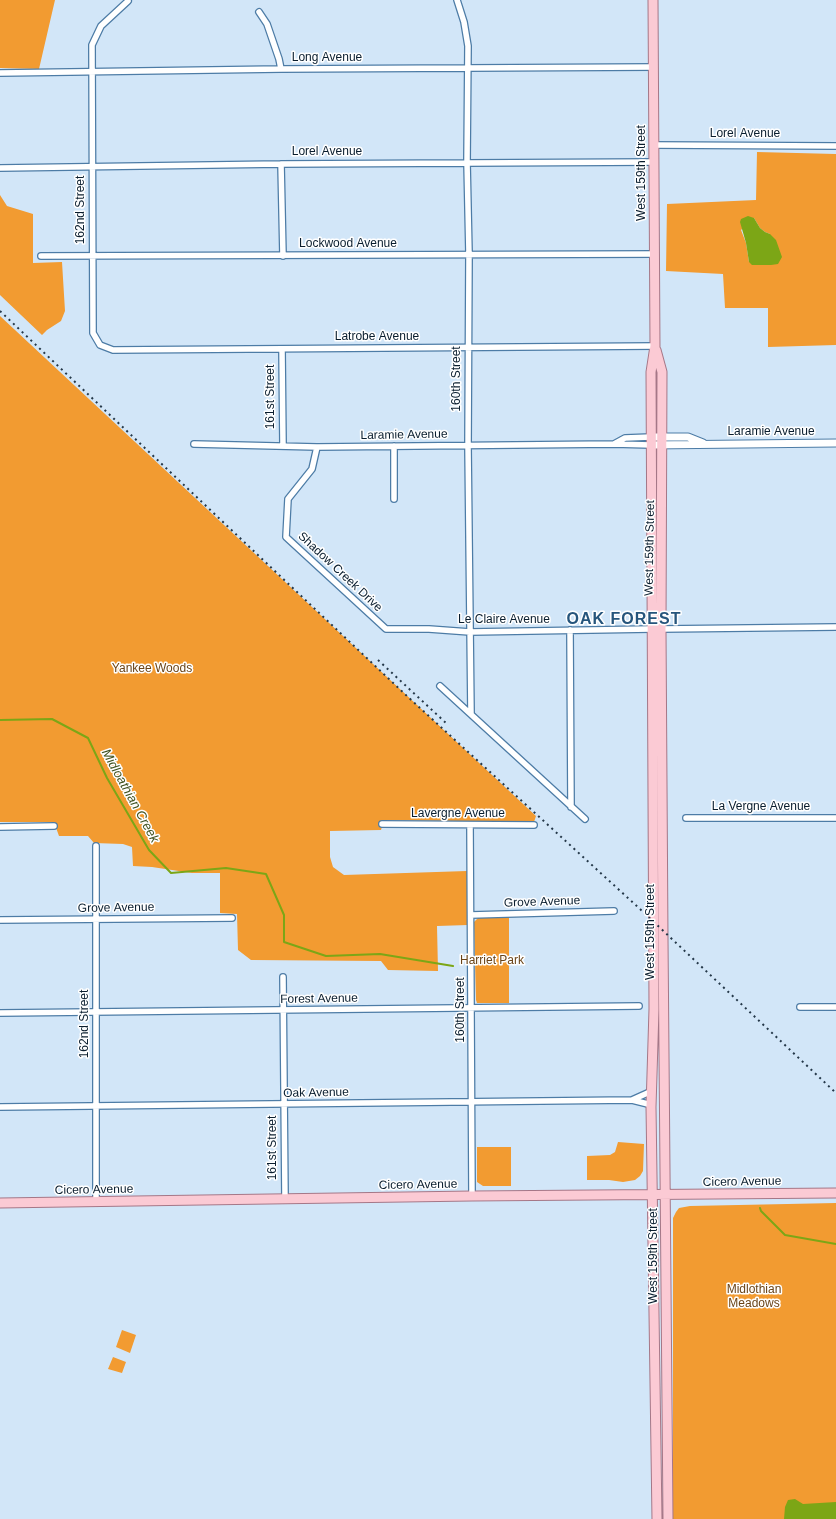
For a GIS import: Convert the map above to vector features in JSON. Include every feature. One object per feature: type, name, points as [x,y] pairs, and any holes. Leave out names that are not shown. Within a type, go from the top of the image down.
[{"type":"main road","name":"West 159th Street","points":[[653,0],[655,346],[651,372],[651,441],[654,1008],[651,1107],[656,1519]]},
{"type":"main road","name":"West 159th Street","points":[[655,346],[662,372],[663,441],[661,629],[668,1519]]},
{"type":"main road","name":"Cicero Avenue","points":[[0,1203],[472,1196],[836,1193]]},
{"type":"street","name":"160th Street","points":[[457,0],[464,22],[468,46],[468,446],[471,714]]},
{"type":"street","name":"162nd Street","points":[[100,345],[93,333],[92,45],[101,26],[128,1]]},
{"type":"street","points":[[259,12],[267,24],[281,69]]},
{"type":"street","name":"Long Avenue","points":[[0,73],[92,73],[281,69],[654,67]]},
{"type":"street","name":"Lorel Avenue","points":[[654,145],[836,146]]},
{"type":"street","name":"Lorel Avenue","points":[[0,168],[467,162],[654,162]]},
{"type":"street","points":[[281,164],[282,256]]},
{"type":"street","name":"Lockwood Avenue","points":[[41,256],[655,254]]},
{"type":"street","name":"Latrobe Avenue","points":[[100,345],[112,350],[655,346]]},
{"type":"street","name":"161st Street","points":[[282,349],[282,446]]},
{"type":"street","name":"Laramie Avenue","points":[[194,444],[317,447],[614,444],[651,441],[705,444],[836,443]]},
{"type":"street","points":[[394,446],[394,499]]},
{"type":"street","name":"Shadow Creek Drive","points":[[317,447],[312,469],[288,499],[286,537],[386,629],[429,629]]},
{"type":"street","points":[[661,629],[836,627]]},
{"type":"street","name":"Le Claire Avenue","points":[[429,629],[470,632],[652,628]]},
{"type":"street","points":[[570,630],[571,807]]},
{"type":"street","points":[[440,686],[585,819]]},
{"type":"street","name":"La Vergne Avenue","points":[[686,818],[836,818]]},
{"type":"street","name":"Lavergne Avenue","points":[[382,824],[534,825]]},
{"type":"street","name":"160th Street","points":[[470,825],[472,1196]]},
{"type":"street","points":[[0,827],[54,826]]},
{"type":"street","name":"162nd Street","points":[[96,846],[96,1202]]},
{"type":"street","name":"Grove Avenue","points":[[471,915],[614,911]]},
{"type":"street","name":"Grove Avenue","points":[[0,920],[232,918]]},
{"type":"street","name":"161st Street","points":[[283,977],[285,1199]]},
{"type":"street","name":"Forest Avenue","points":[[0,1013],[639,1006]]},
{"type":"street","points":[[800,1007],[836,1007]]},
{"type":"street","name":"Oak Avenue","points":[[632,1100],[652,1091]]},
{"type":"street","name":"Oak Avenue","points":[[0,1107],[632,1100],[648,1104],[651,1107]]},
{"type":"green space","points":[[0,0],[55,0],[39,69],[0,68]]},
{"type":"green space","points":[[757,152],[836,154],[836,345],[768,347],[768,308],[725,308],[723,274],[666,271],[667,204],[756,200]],"holes":[[[754,218],[760,228],[770,234],[749,262],[746,243],[741,230]]]},
{"type":"green space","points":[[0,195],[7,206],[33,214],[33,263],[62,262],[65,311],[61,321],[42,335],[0,295]]},
{"type":"green space","name":"Yankee Woods","points":[[0,316],[536,816],[534,822],[384,820],[381,830],[330,831],[330,857],[333,867],[344,875],[467,871],[468,925],[437,926],[438,971],[388,970],[381,961],[251,960],[238,950],[237,914],[220,913],[220,873],[192,873],[152,867],[133,866],[132,847],[123,844],[94,843],[88,836],[59,836],[54,822],[0,822]]},
{"type":"green space","name":"Harriet Park","points":[[509,915],[509,1003],[477,1003],[474,922],[478,918]]},
{"type":"green space","points":[[618,1142],[644,1144],[643,1171],[640,1176],[635,1180],[623,1182],[609,1180],[587,1180],[587,1156],[610,1155],[615,1152]]},
{"type":"green space","points":[[477,1147],[511,1147],[511,1186],[483,1186],[477,1182]]},
{"type":"green space","name":"Midlothian Meadows","points":[[836,1203],[836,1519],[673,1519],[673,1218],[676,1212],[679,1208],[690,1206]]},
{"type":"green space","points":[[122,1330],[136,1335],[130,1353],[116,1347]]},
{"type":"green space","points":[[113,1357],[126,1362],[122,1373],[108,1369]]},
{"type":"shaded area","points":[[748,216],[754,218],[760,228],[776,240],[782,257],[778,264],[752,265],[749,262],[746,243],[740,222],[741,219]]},
{"type":"shaded area","points":[[795,1499],[803,1504],[836,1502],[836,1519],[784,1519],[785,1507],[788,1500]]},
{"type":"waterway","name":"Midloathian Creek","points":[[0,720],[52,719],[88,738],[107,778],[149,850],[171,873],[226,868],[266,874],[284,915],[284,942],[326,956],[380,954],[453,966]]},
{"type":"waterway","points":[[760,1208],[761,1211],[785,1235],[836,1244]]},
{"type":"railway","points":[[0,311],[408,697],[640,909],[836,1093]]},
{"type":"railway","points":[[378,660],[446,723]]},
{"type":"district","name":"OAK FOREST","points":[[624,620]]}]
